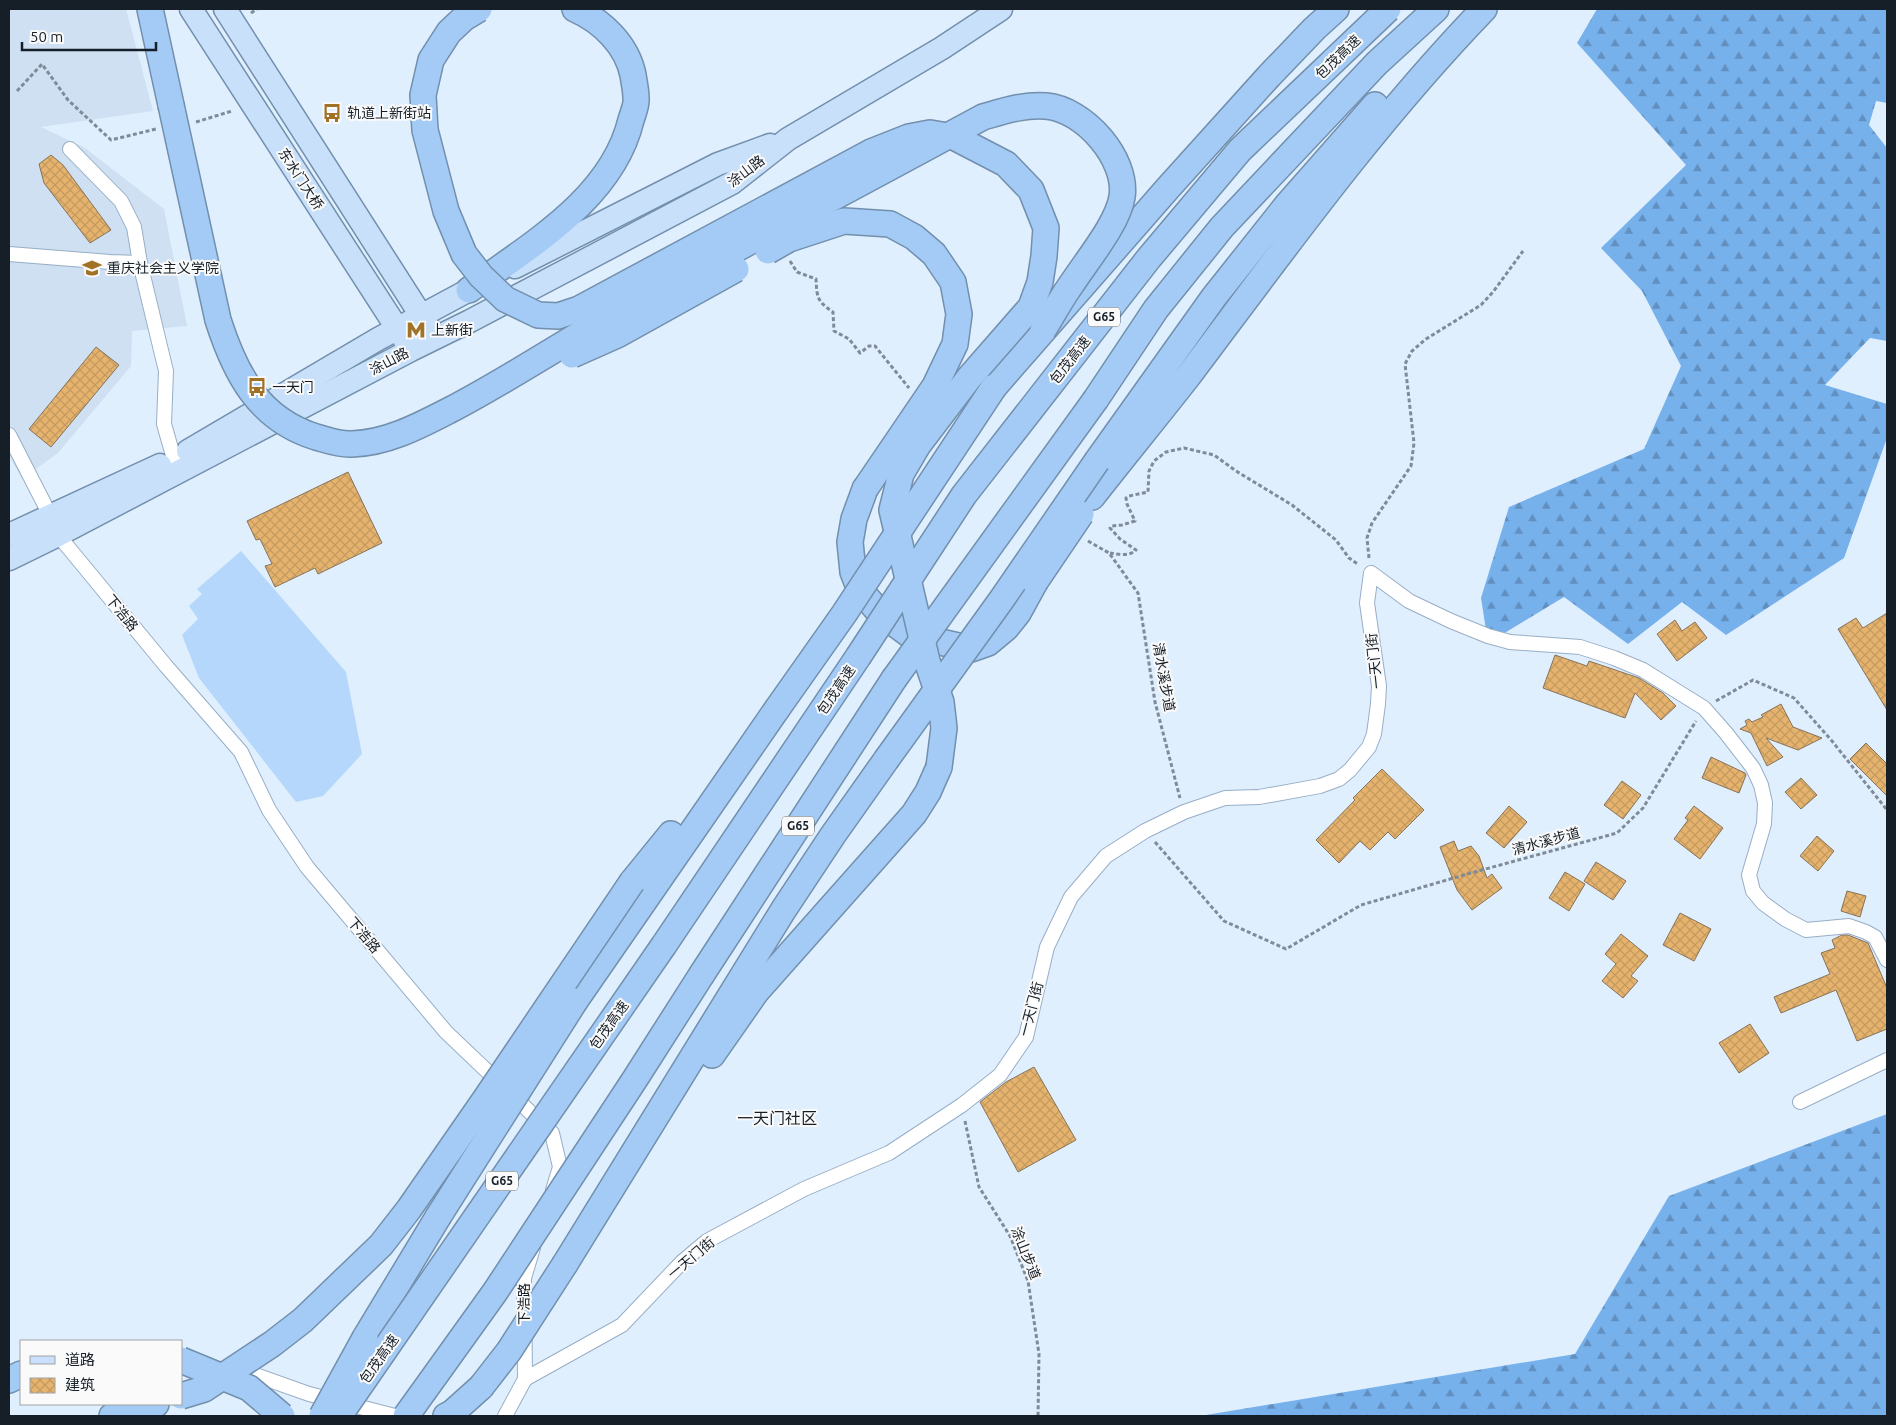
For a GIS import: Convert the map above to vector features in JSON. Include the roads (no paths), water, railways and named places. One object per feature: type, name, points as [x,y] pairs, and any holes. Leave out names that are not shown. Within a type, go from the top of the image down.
[{"type":"highway","points":[[150,9],[218,320],[227,348],[251,392],[269,412],[288,425],[310,435],[349,445],[370,443],[393,437],[419,426],[484,392],[608,318],[983,117],[1021,107],[1048,106],[1067,112],[1087,125],[1101,138],[1116,159],[1121,180],[1122,197],[1112,223],[1043,330]]},
{"type":"highway","points":[[479,9],[464,18],[449,32],[431,60],[423,95],[425,130],[446,211],[464,254],[481,276],[505,298],[538,315],[558,316],[579,309],[872,152],[909,137],[930,133],[954,137],[1006,164],[1030,190],[1046,228],[1040,282],[1031,307],[969,378],[918,445],[901,474],[892,510],[927,662],[941,702],[944,728],[939,767],[928,792],[914,814],[746,989]]},
{"type":"highway","points":[[469,290],[573,211],[597,186],[613,163],[627,137],[637,99],[630,62],[614,36],[587,14],[575,9]]},
{"type":"highway","points":[[182,1396],[204,1389],[272,1344],[303,1320],[381,1245],[409,1209],[486,1098],[641,888],[705,791],[773,715],[844,614],[994,387],[1269,76],[1336,9]]},
{"type":"highway","name":"包茂高速","points":[[339,1416],[664,945],[858,657],[964,495],[1149,258],[1240,150],[1388,9]]},
{"type":"highway","name":"G65","points":[[406,1416],[494,1292],[630,1088],[894,679],[1096,399],[1156,309],[1222,227],[1377,63],[1436,9]]},
{"type":"highway","points":[[446,1416],[452,1413],[481,1386],[509,1351],[595,1217],[646,1154],[746,989],[795,892],[886,760],[1002,599],[1097,461],[1214,297],[1287,205],[1383,96],[1472,9]]},
{"type":"highway","points":[[484,392],[617,335],[789,239],[844,221],[890,224],[914,237],[934,254],[953,282],[959,314],[955,344],[935,386],[865,489],[854,519],[850,542],[853,572],[860,590],[879,612],[910,635],[971,648],[988,643],[1006,628],[1092,497],[1188,376],[1258,281],[1370,137],[1447,47],[1484,9]]},
{"type":"highway","points":[[322,1416],[365,1338],[438,1217],[575,1001],[641,888]]},
{"type":"highway","points":[[182,1355],[249,1388],[282,1416]]},
{"type":"highway","points":[[112,1416],[152,1405]]},
{"type":"main road","name":"东水门大桥","points":[[191,9],[399,328],[411,350]]},
{"type":"main road","name":"东水门大桥","points":[[225,9],[422,316],[434,338]]},
{"type":"main road","name":"涂山路","points":[[9,535],[55,526],[411,350],[732,183],[788,139],[942,48],[1001,9]]},
{"type":"main road","name":"涂山路","points":[[9,558],[55,526],[399,328],[469,290],[718,164],[788,139]]},
{"type":"street","points":[[70,149],[121,201],[134,227],[140,263],[166,371],[164,424],[174,459]]},
{"type":"street","points":[[9,254],[140,263]]},
{"type":"street","name":"下浩路","points":[[9,435],[55,526],[166,666],[241,752],[269,810],[306,867],[446,1032],[552,1133],[560,1166],[524,1278],[525,1379]]},
{"type":"street","name":"一天门街","points":[[525,1379],[622,1325],[682,1262],[707,1241],[804,1189],[889,1153],[962,1106],[1000,1075],[1026,1037],[1047,947],[1072,897],[1106,856],[1145,831],[1184,812],[1225,798],[1259,797],[1320,786],[1339,779],[1350,770],[1369,747],[1374,734],[1378,704],[1379,686],[1367,603],[1371,574],[1409,601],[1488,636],[1510,642],[1580,647],[1614,658],[1643,670],[1704,708],[1753,768],[1761,785],[1765,803],[1764,824],[1749,875],[1754,891],[1763,902],[1785,919],[1806,930],[1849,926],[1866,932],[1875,937],[1887,960]]},
{"type":"street","points":[[1800,1102],[1887,1060]]},
{"type":"street","points":[[182,1355],[309,1394],[395,1416]]},
{"type":"street","points":[[505,1416],[525,1379]]},
{"type":"place","name":"轨道上新街站","points":[[332,113]]},
{"type":"place","name":"重庆社会主义学院","points":[[92,268]]},
{"type":"place","name":"上新街","points":[[416,330]]},
{"type":"place","name":"一天门","points":[[257,387]]},
{"type":"district","name":"一天门社区","points":[[777,1118]]}]
